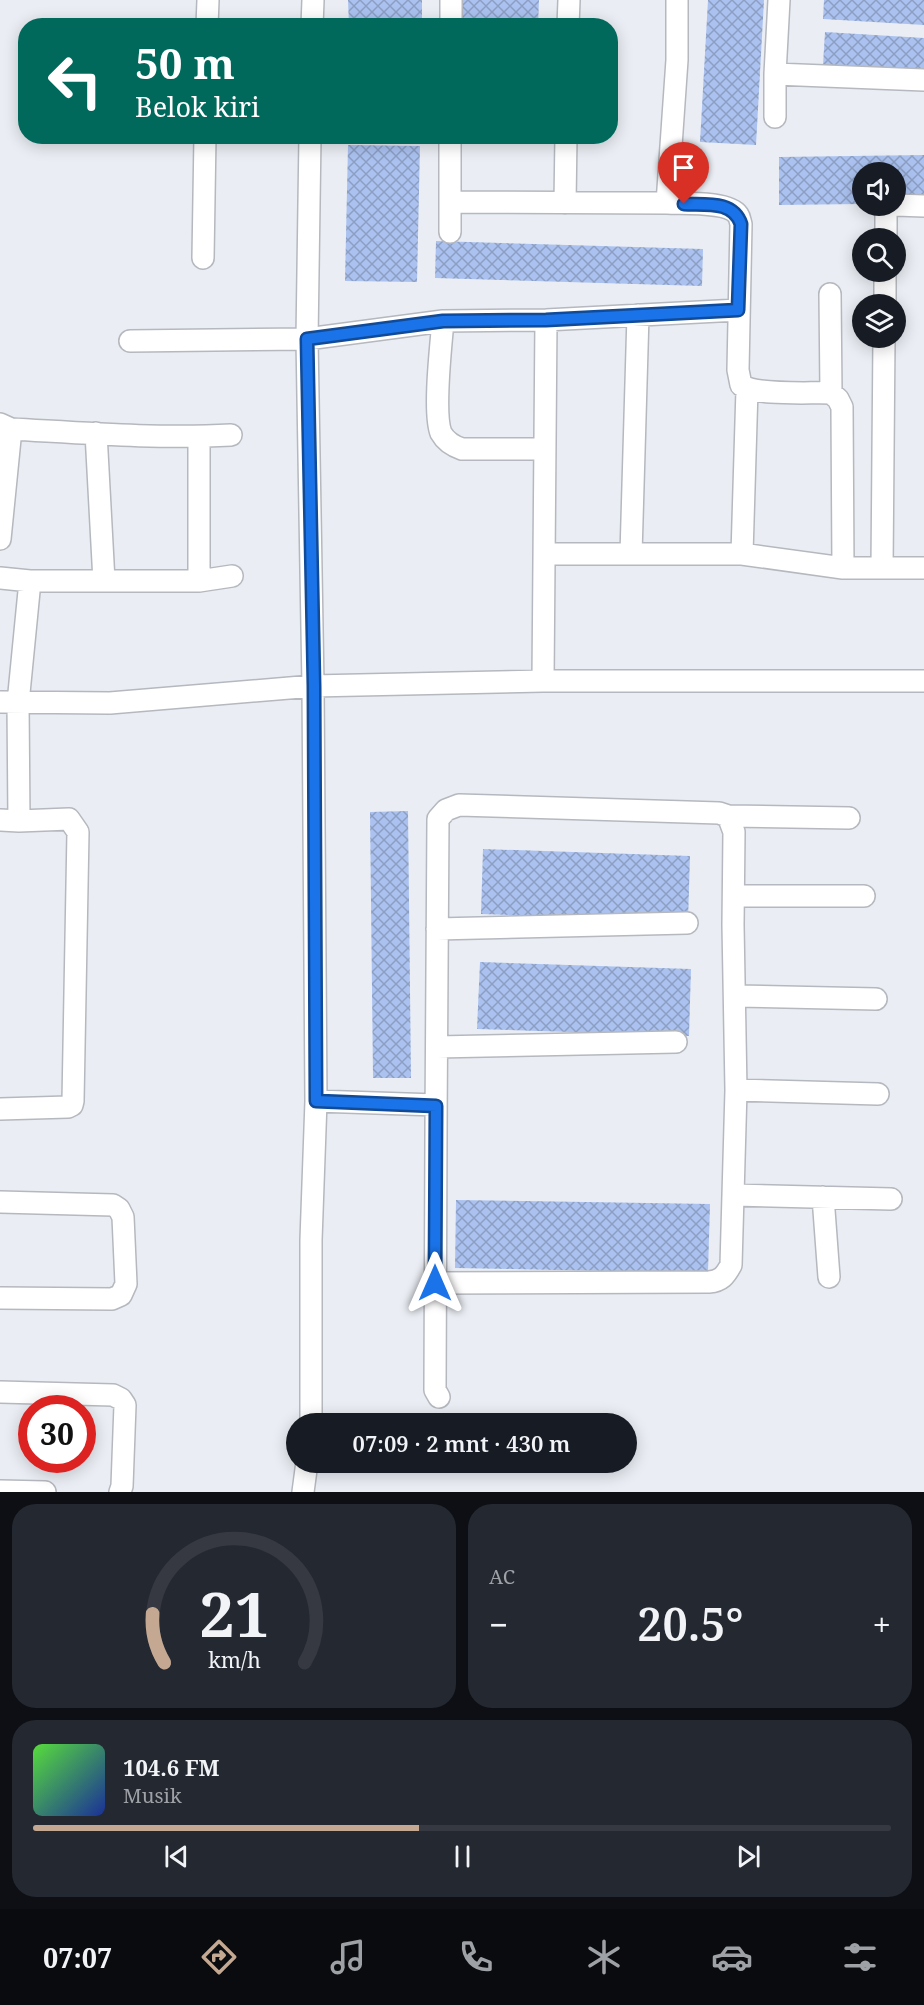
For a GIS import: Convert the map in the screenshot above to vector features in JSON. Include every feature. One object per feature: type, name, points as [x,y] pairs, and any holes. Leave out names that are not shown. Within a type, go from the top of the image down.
[{"type":"street","points":[[207,18],[208,0]]},
{"type":"street","points":[[312,18],[313,0]]},
{"type":"street","points":[[451,0],[451,18]]},
{"type":"street","points":[[568,0],[568,18]]},
{"type":"street","points":[[667,203],[677,60],[677,0]]},
{"type":"street","points":[[775,117],[779,0]]},
{"type":"street","points":[[775,74],[924,80]]},
{"type":"street","points":[[202,258],[205,144]]},
{"type":"street","points":[[310,144],[307,339],[314,686],[316,1101],[311,1240],[311,1413]]},
{"type":"street","points":[[450,144],[450,232]]},
{"type":"street","points":[[565,203],[566,144]]},
{"type":"street","points":[[450,202],[667,203],[729,208],[738,215],[741,224],[738,310],[741,385],[747,389],[831,393],[838,399],[842,407],[843,568]]},
{"type":"street","points":[[906,205],[924,206]]},
{"type":"street","points":[[830,294],[831,393]]},
{"type":"street","points":[[130,341],[307,339],[443,321],[546,320],[738,310]]},
{"type":"street","points":[[631,554],[638,315]]},
{"type":"street","points":[[543,681],[546,554],[544,449],[546,320]]},
{"type":"street","points":[[443,321],[437,413],[441,432],[450,445],[462,449],[544,449]]},
{"type":"street","points":[[882,568],[884,348]]},
{"type":"street","points":[[742,554],[747,389]]},
{"type":"street","points":[[0,539],[6,426],[96,433],[199,437],[231,435]]},
{"type":"street","points":[[96,433],[104,581]]},
{"type":"street","points":[[199,437],[199,581]]},
{"type":"street","points":[[546,554],[742,554],[843,568],[924,568]]},
{"type":"street","points":[[0,578],[30,581],[199,581],[232,576]]},
{"type":"street","points":[[0,1109],[68,1107],[73,1101],[78,832],[69,819],[10,821],[9,702],[30,581]]},
{"type":"street","points":[[9,702],[110,703],[314,686],[543,681],[924,681]]},
{"type":"street","points":[[439,1397],[435,1390],[438,819],[446,810],[459,805],[719,813],[729,816],[849,818]]},
{"type":"street","points":[[435,1283],[719,1281],[731,1266],[736,1090],[735,832],[729,816]]},
{"type":"street","points":[[734,896],[864,896]]},
{"type":"street","points":[[437,929],[687,923]]},
{"type":"street","points":[[735,996],[876,999]]},
{"type":"street","points":[[437,1047],[676,1042]]},
{"type":"street","points":[[736,1090],[878,1094]]},
{"type":"street","points":[[316,1101],[436,1106]]},
{"type":"street","points":[[734,1195],[891,1199]]},
{"type":"street","points":[[823,1197],[829,1277]]},
{"type":"street","points":[[0,1202],[113,1205],[119,1209],[123,1217],[126,1284],[122,1295],[112,1299],[0,1298]]},
{"type":"street","points":[[0,1392],[113,1395],[121,1399],[125,1405],[120,1492]]},
{"type":"street","points":[[303,1492],[306,1473]]},
{"type":"street","points":[[0,1491],[45,1492]]},
{"type":"building","points":[[348,0],[422,0],[422,18],[349,18]]},
{"type":"building","points":[[461,0],[539,0],[538,18],[460,18]]},
{"type":"building","points":[[708,0],[764,0],[756,145],[700,142]]},
{"type":"building","points":[[824,0],[924,0],[924,25],[823,19]]},
{"type":"building","points":[[825,32],[924,38],[924,71],[823,65]]},
{"type":"building","points":[[348,145],[420,146],[417,282],[345,281]]},
{"type":"building","points":[[924,155],[924,203],[906,203],[906,162],[852,162],[852,204],[779,205],[779,157]]},
{"type":"building","points":[[436,241],[703,249],[702,286],[435,278]]},
{"type":"building","points":[[408,811],[411,1078],[373,1078],[370,812]]},
{"type":"building","points":[[483,849],[690,856],[688,921],[481,914]]},
{"type":"building","points":[[480,962],[691,969],[689,1036],[477,1029]]},
{"type":"building","points":[[456,1200],[710,1204],[708,1273],[455,1268]]},
{"type":"route","points":[[435,1283],[436,1106],[316,1101],[314,686],[307,339],[443,321],[546,320],[738,310],[741,224],[738,215],[729,208],[684,204]]}]
